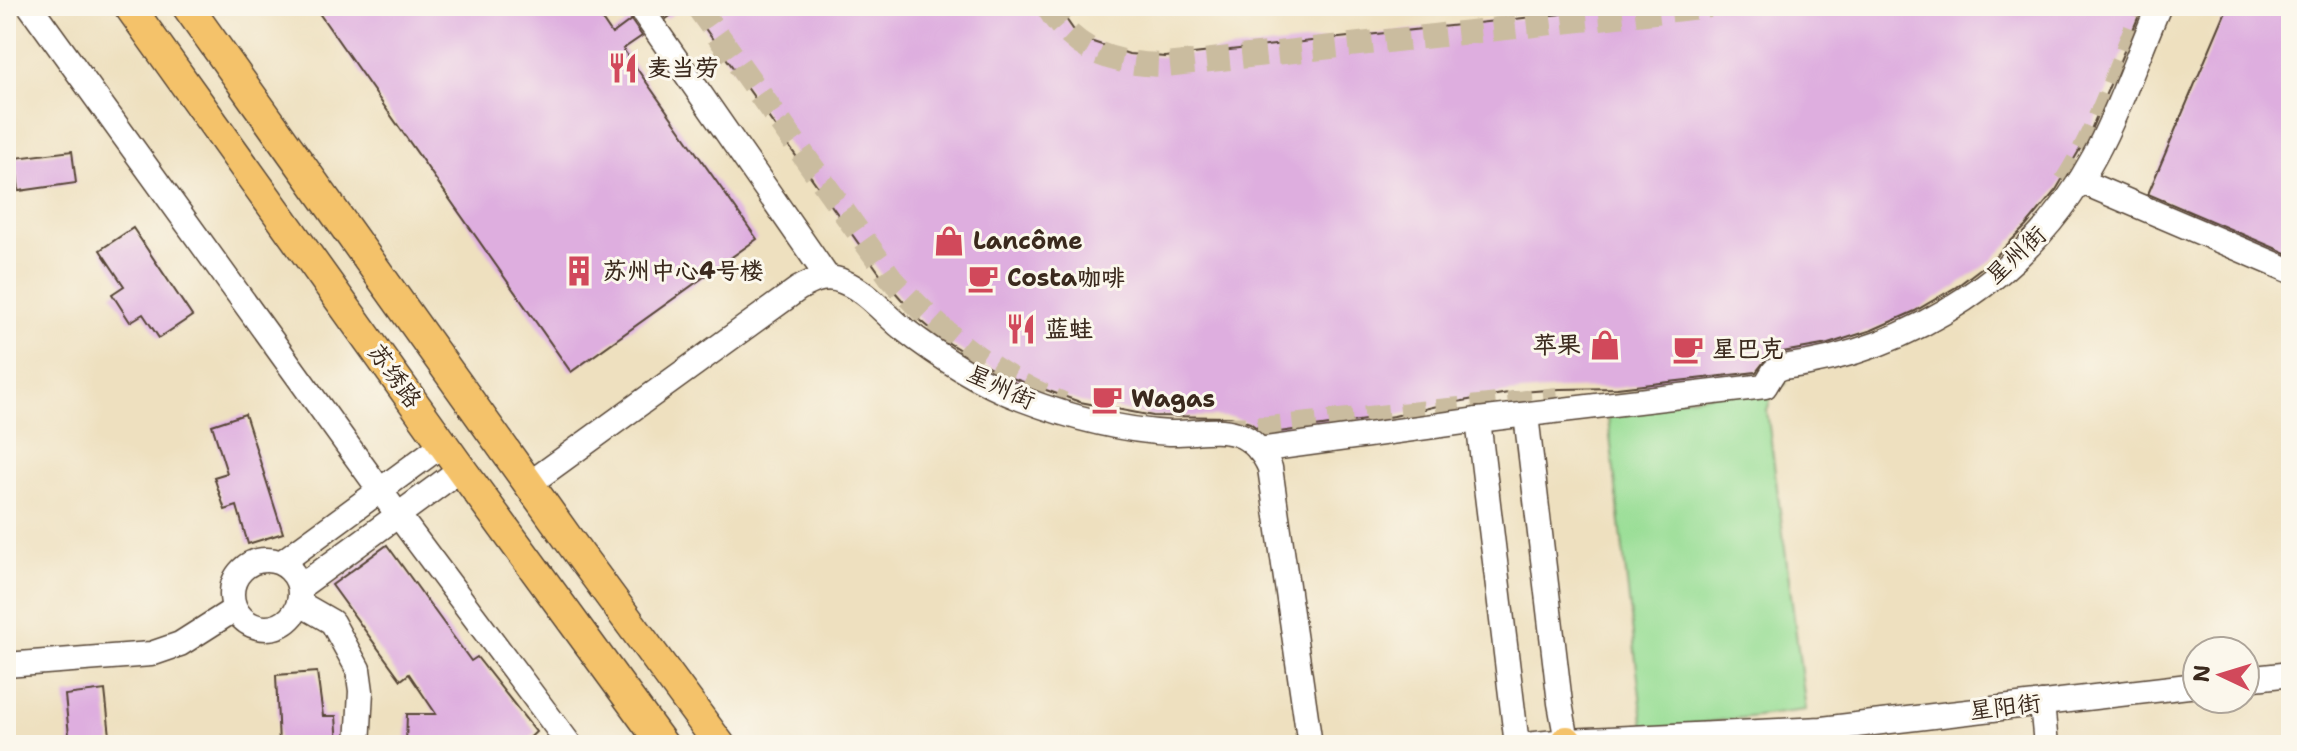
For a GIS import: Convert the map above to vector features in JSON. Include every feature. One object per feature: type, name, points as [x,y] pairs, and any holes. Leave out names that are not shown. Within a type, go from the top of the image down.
[{"type":"main road","name":"苏绣路","points":[[129,6],[663,745]]},
{"type":"main road","name":"苏绣路","points":[[187,6],[720,745]]},
{"type":"street","points":[[30,6],[398,515],[570,745]]},
{"type":"street","points":[[639,6],[828,278]]},
{"type":"street","name":"星州街","points":[[1526,415],[1765,386],[1774,371],[1783,367],[1821,361],[1873,346],[1922,325],[1969,297],[2030,245],[2080,181],[2106,134],[2159,6]]},
{"type":"street","points":[[2080,181],[2291,271]]},
{"type":"street","points":[[529,484],[798,289],[814,279],[828,278]]},
{"type":"street","name":"星州街","points":[[828,278],[842,280],[856,288],[941,357],[1014,396],[1065,414],[1119,427],[1173,433],[1216,431],[1237,434],[1259,450]]},
{"type":"street","points":[[1310,745],[1270,468],[1259,450],[1526,415],[1567,743]]},
{"type":"street","points":[[1478,420],[1517,745]]},
{"type":"street","points":[[281,563],[443,444]]},
{"type":"street","points":[[358,745],[361,691],[358,669],[332,622],[299,595],[296,577],[281,563],[260,560],[241,569],[232,588],[235,609],[249,624],[259,628],[279,626],[288,620],[299,595],[461,469]]},
{"type":"street","points":[[6,665],[151,654],[180,644],[235,609]]},
{"type":"street","points":[[2261,677],[2291,674]]},
{"type":"street","name":"星阳街","points":[[1525,745],[1822,729],[2181,687]]},
{"type":"street","points":[[2042,703],[2046,745]]},
{"type":"green space","points":[[1787,383],[1772,393],[1767,411],[1806,710],[1644,730],[1607,410]]},
{"type":"building","points":[[314,6],[593,6],[612,34],[631,20],[642,36],[623,49],[757,239],[571,372]]},
{"type":"building","points":[[657,6],[684,6],[666,19]]},
{"type":"building","points":[[689,6],[1057,6],[1073,29],[1093,42],[1129,54],[1165,57],[1635,6],[2143,6],[2090,132],[2056,190],[1993,259],[1956,287],[1915,311],[1872,330],[1828,344],[1777,353],[1767,358],[1756,372],[1617,388],[1508,393],[1394,416],[1265,434],[1250,423],[1231,417],[1153,416],[1080,402],[1012,378],[944,340],[919,319],[886,282]]},
{"type":"building","points":[[2228,6],[2291,6],[2291,255],[2148,194]]},
{"type":"building","points":[[72,151],[76,183],[19,191],[15,158]]},
{"type":"building","points":[[133,228],[192,316],[159,338],[143,314],[130,322],[112,294],[124,286],[100,250]]},
{"type":"building","points":[[245,414],[283,533],[248,544],[237,506],[225,510],[214,477],[227,473],[212,425]]},
{"type":"building","points":[[387,545],[471,661],[477,657],[536,732],[522,745],[406,745],[407,714],[436,714],[409,674],[401,680],[332,585]]},
{"type":"building","points":[[317,672],[323,716],[336,716],[338,745],[279,745],[276,675]]},
{"type":"building","points":[[105,690],[111,745],[70,745],[65,695]]},
{"type":"tunnel","points":[[697,6],[891,278],[929,317],[970,351],[1013,380],[1063,404]]},
{"type":"tunnel","points":[[1047,6],[1070,35],[1097,53],[1129,62],[1165,65],[1710,6]]},
{"type":"tunnel","points":[[2066,182],[2099,119],[2145,6]]},
{"type":"tunnel","points":[[2286,6],[2291,8]]},
{"type":"tunnel","points":[[1221,429],[1269,428],[1558,399]]},
{"type":"place","name":"麦当劳","points":[[623,68]]},
{"type":"place","name":"Lancôme","points":[[949,241]]},
{"type":"place","name":"苏州中心4号楼","points":[[579,271]]},
{"type":"place","name":"Costa咖啡","points":[[983,278]]},
{"type":"place","name":"蓝蛙","points":[[1021,329]]},
{"type":"place","name":"苹果","points":[[1605,345]]},
{"type":"place","name":"星巴克","points":[[1688,349]]},
{"type":"place","name":"Wagas","points":[[1107,399]]}]
